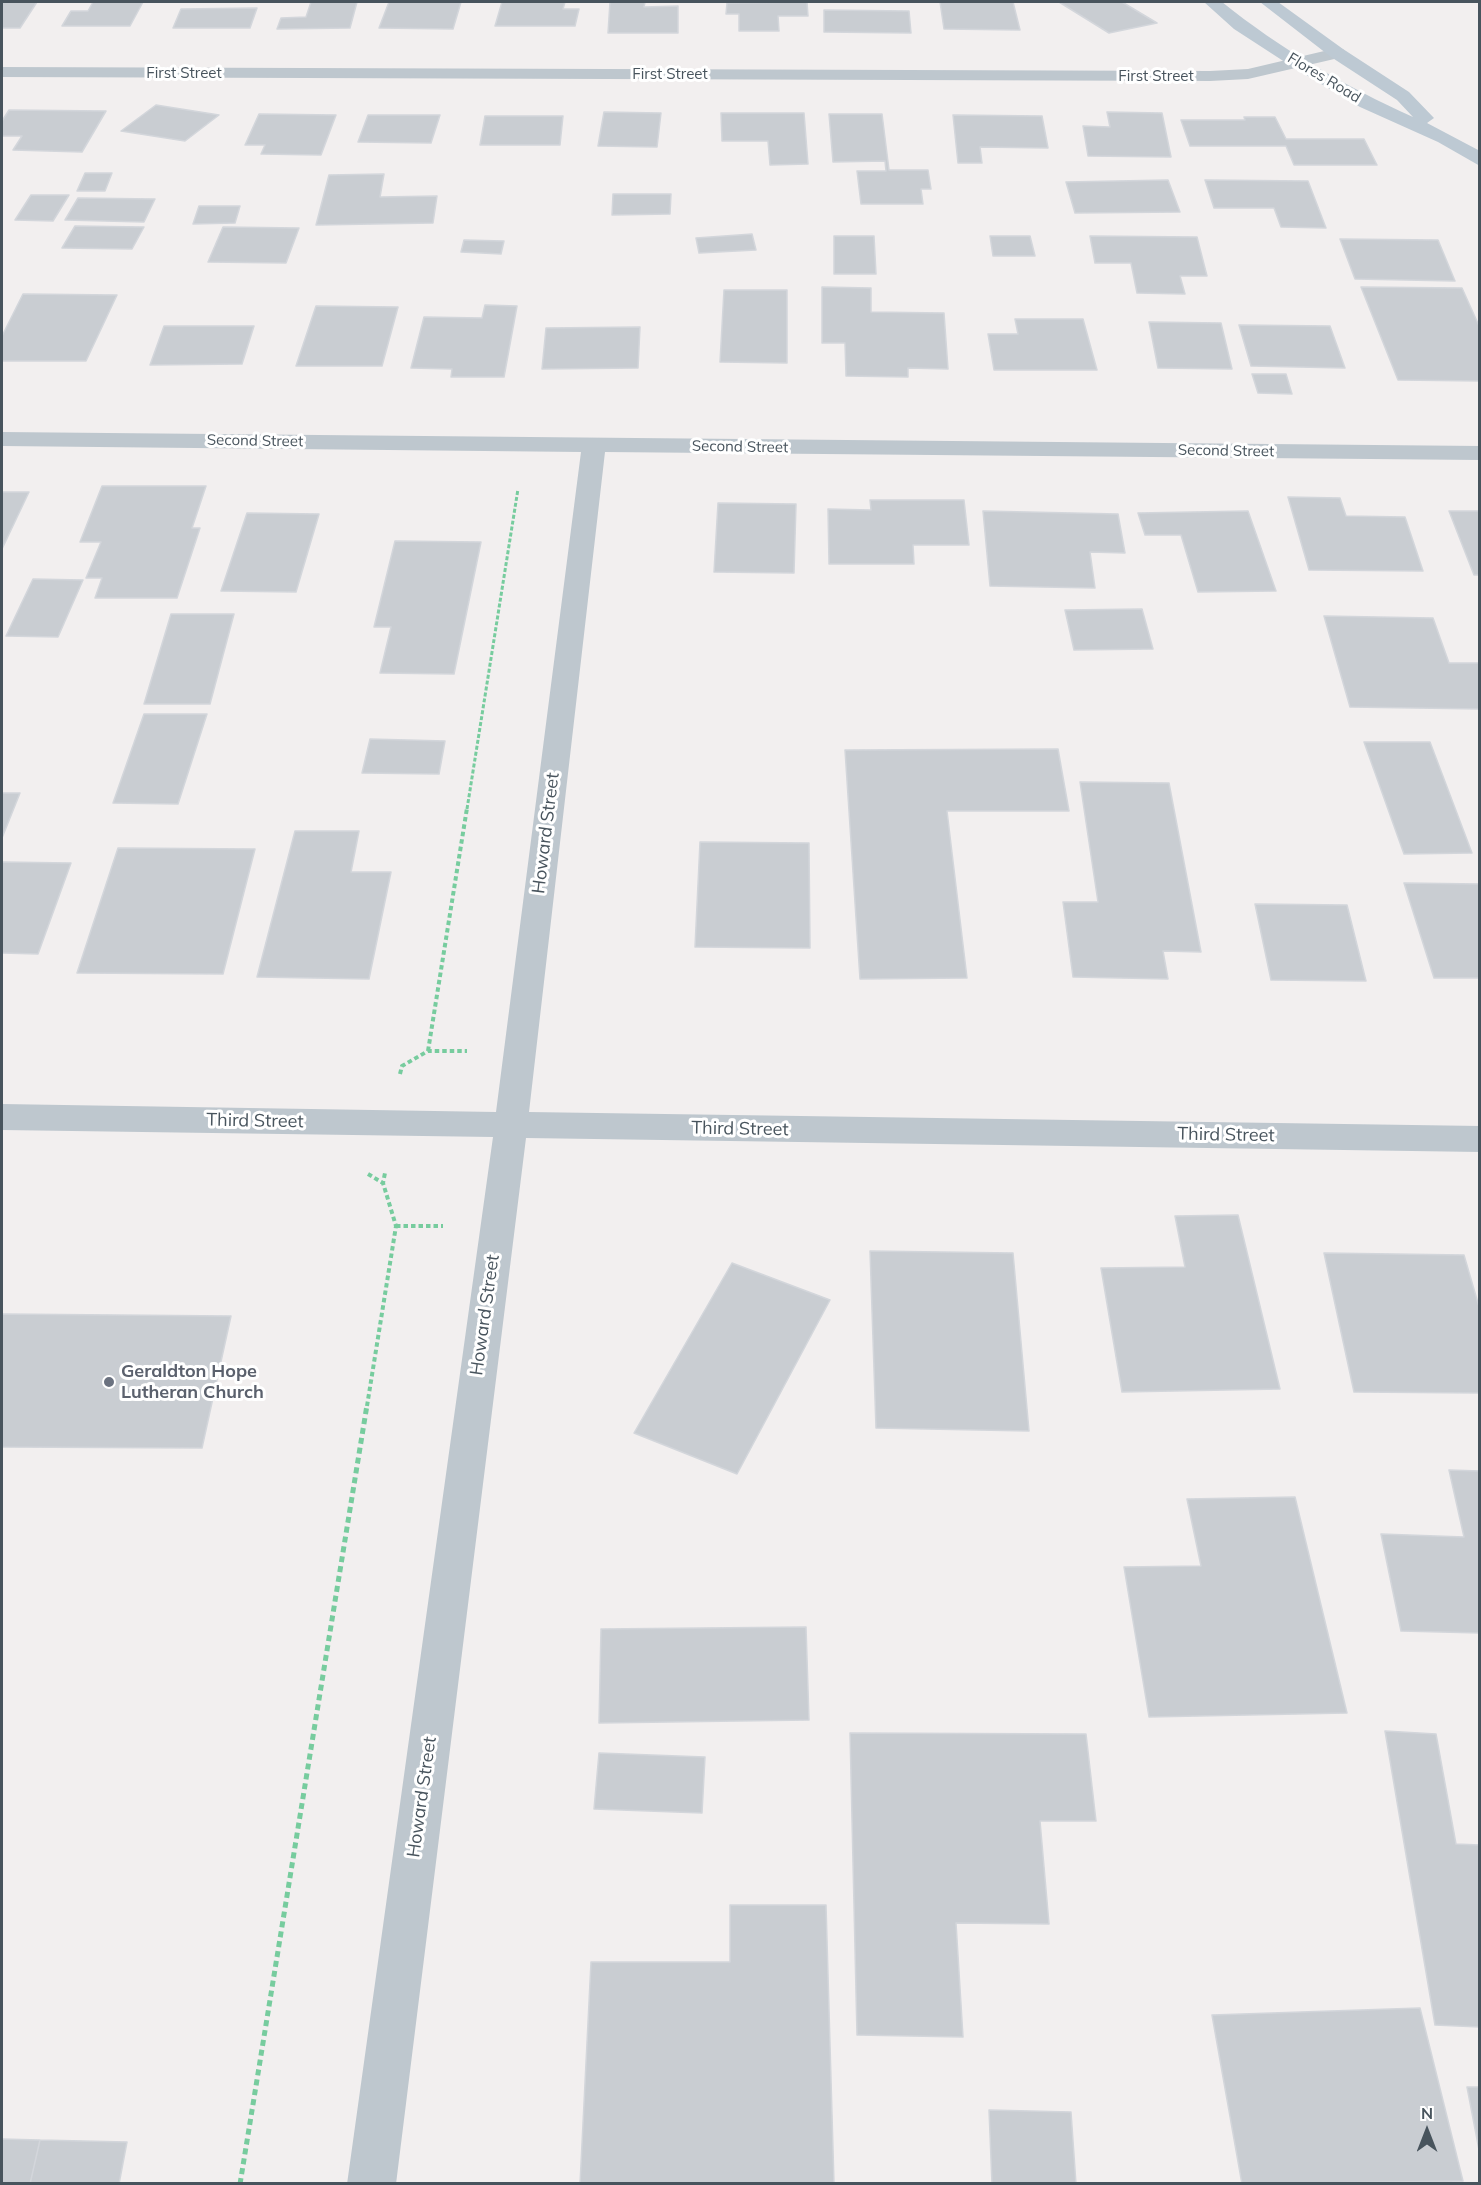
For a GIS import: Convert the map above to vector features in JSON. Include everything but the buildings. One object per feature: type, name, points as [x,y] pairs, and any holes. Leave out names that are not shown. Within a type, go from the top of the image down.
[{"type":"main road","name":"Flores Road","points":[[1212,2],[1240,25],[1297,62],[1367,103],[1445,138],[1479,160]]},
{"type":"main road","name":"Flores Road","points":[[1268,2],[1337,53],[1404,96],[1445,138]]},
{"type":"street","name":"First Street","points":[[2,72],[1210,76],[1248,74],[1337,53]]},
{"type":"street","name":"Second Street","points":[[2,439],[1479,453]]},
{"type":"street","name":"Howard Street","points":[[371,2184],[510,1125],[594,445]]},
{"type":"street","name":"Third Street","points":[[2,1117],[1479,1139]]},
{"type":"path","points":[[428,1051],[519,486]]},
{"type":"path","points":[[399,1082],[402,1066],[428,1051],[458,1051]]},
{"type":"path","points":[[240,2184],[396,1226],[383,1183],[386,1167]]},
{"type":"path","points":[[396,1226],[437,1226]]},
{"type":"place","name":"Geraldton Hope Lutheran Church","points":[[109,1382]]}]
